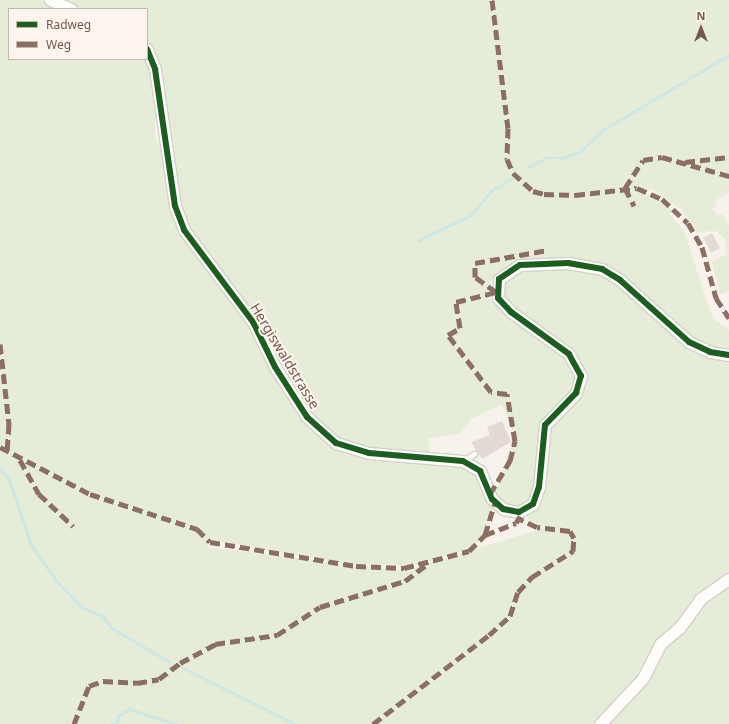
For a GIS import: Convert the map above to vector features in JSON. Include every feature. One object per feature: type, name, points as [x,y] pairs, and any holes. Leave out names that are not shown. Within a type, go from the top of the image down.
[{"type":"street","points":[[50,0],[69,8]]},
{"type":"street","name":"Hergiswaldstrasse","points":[[148,52],[155,69],[176,206],[182,226],[253,322],[275,367],[306,417],[328,438],[352,450],[463,461],[480,471],[499,506],[514,512],[528,507],[539,491],[545,425],[576,393],[580,382],[579,367],[569,354],[511,312],[498,298],[499,279],[515,266],[568,263],[602,269],[620,280],[689,342],[710,352],[729,355]]},
{"type":"street","points":[[600,724],[643,678],[660,644],[680,627],[700,599],[729,579]]},
{"type":"lane","points":[[463,461],[474,454]]},
{"type":"green space","points":[[0,0],[40,0],[60,8],[8,8],[8,60],[147,60],[156,105],[155,135],[161,149],[174,219],[335,446],[456,464],[476,473],[492,509],[483,536],[473,547],[420,565],[349,564],[217,541],[206,547],[404,571],[547,527],[529,520],[527,515],[546,433],[584,371],[576,356],[504,302],[501,283],[521,268],[577,267],[611,277],[686,343],[729,358],[729,724],[0,724]]},
{"type":"green space","points":[[58,0],[729,0],[729,192],[715,201],[717,205],[712,209],[718,216],[722,214],[729,226],[729,291],[720,294],[712,262],[727,254],[725,239],[716,231],[698,232],[681,209],[651,188],[645,192],[672,209],[670,215],[684,231],[714,319],[729,330],[729,351],[694,340],[607,269],[511,265],[491,281],[485,293],[499,308],[569,360],[575,376],[573,387],[540,426],[536,486],[529,502],[515,508],[506,506],[495,495],[511,445],[517,441],[502,404],[471,419],[460,434],[428,438],[430,454],[386,452],[342,443],[310,417],[232,284],[191,234],[180,207],[152,48],[148,44],[148,8],[77,8]]},
{"type":"building","points":[[712,233],[720,248],[711,253],[703,238]]},
{"type":"building","points":[[502,421],[511,442],[482,459],[471,442],[490,435],[487,427]]},
{"type":"waterway","points":[[527,168],[546,158],[563,158],[581,151],[603,130],[729,55]]},
{"type":"waterway","points":[[419,240],[471,215],[491,191],[511,179]]},
{"type":"waterway","points":[[0,469],[9,479],[32,546],[57,581],[83,608],[103,616],[112,628],[170,662]]},
{"type":"waterway","points":[[183,668],[295,724]]},
{"type":"waterway","points":[[111,724],[117,723],[118,716],[129,709],[176,724]]},
{"type":"marked path","points":[[492,0],[508,128],[507,159],[513,173],[533,191],[544,194],[575,195],[637,188],[662,199],[688,223],[702,247],[716,298],[729,318]]},
{"type":"marked path","points":[[625,188],[643,160],[662,157],[729,176]]},
{"type":"marked path","points":[[685,162],[729,157]]},
{"type":"marked path","points":[[625,188],[634,206]]},
{"type":"marked path","points":[[490,494],[510,461],[515,441],[507,394],[491,392],[448,335],[460,328],[456,302],[496,292],[475,277],[475,263],[548,250]]},
{"type":"marked path","points":[[0,344],[9,424],[7,450]]},
{"type":"marked path","points":[[0,447],[90,494],[197,529],[210,542],[356,566],[404,568],[469,551],[485,535],[495,503]]},
{"type":"marked path","points":[[20,460],[39,494],[73,526]]},
{"type":"marked path","points":[[485,535],[516,523],[520,516]]},
{"type":"marked path","points":[[373,724],[489,635],[510,616],[518,592],[532,577],[573,551],[574,538],[570,531],[537,527],[520,519]]},
{"type":"marked path","points":[[74,724],[89,686],[103,681],[137,683],[159,679],[180,663],[215,644],[277,635],[320,607],[405,581],[426,565]]},
{"type":"cycle path","points":[[148,52],[155,69],[175,206],[184,230],[253,322],[275,367],[307,417],[336,443],[369,453],[463,461],[480,471],[492,499],[503,509],[519,512],[533,504],[539,487],[545,425],[576,393],[581,376],[569,354],[511,312],[498,298],[499,279],[520,265],[568,263],[602,269],[620,280],[689,342],[710,352],[729,355]]}]
